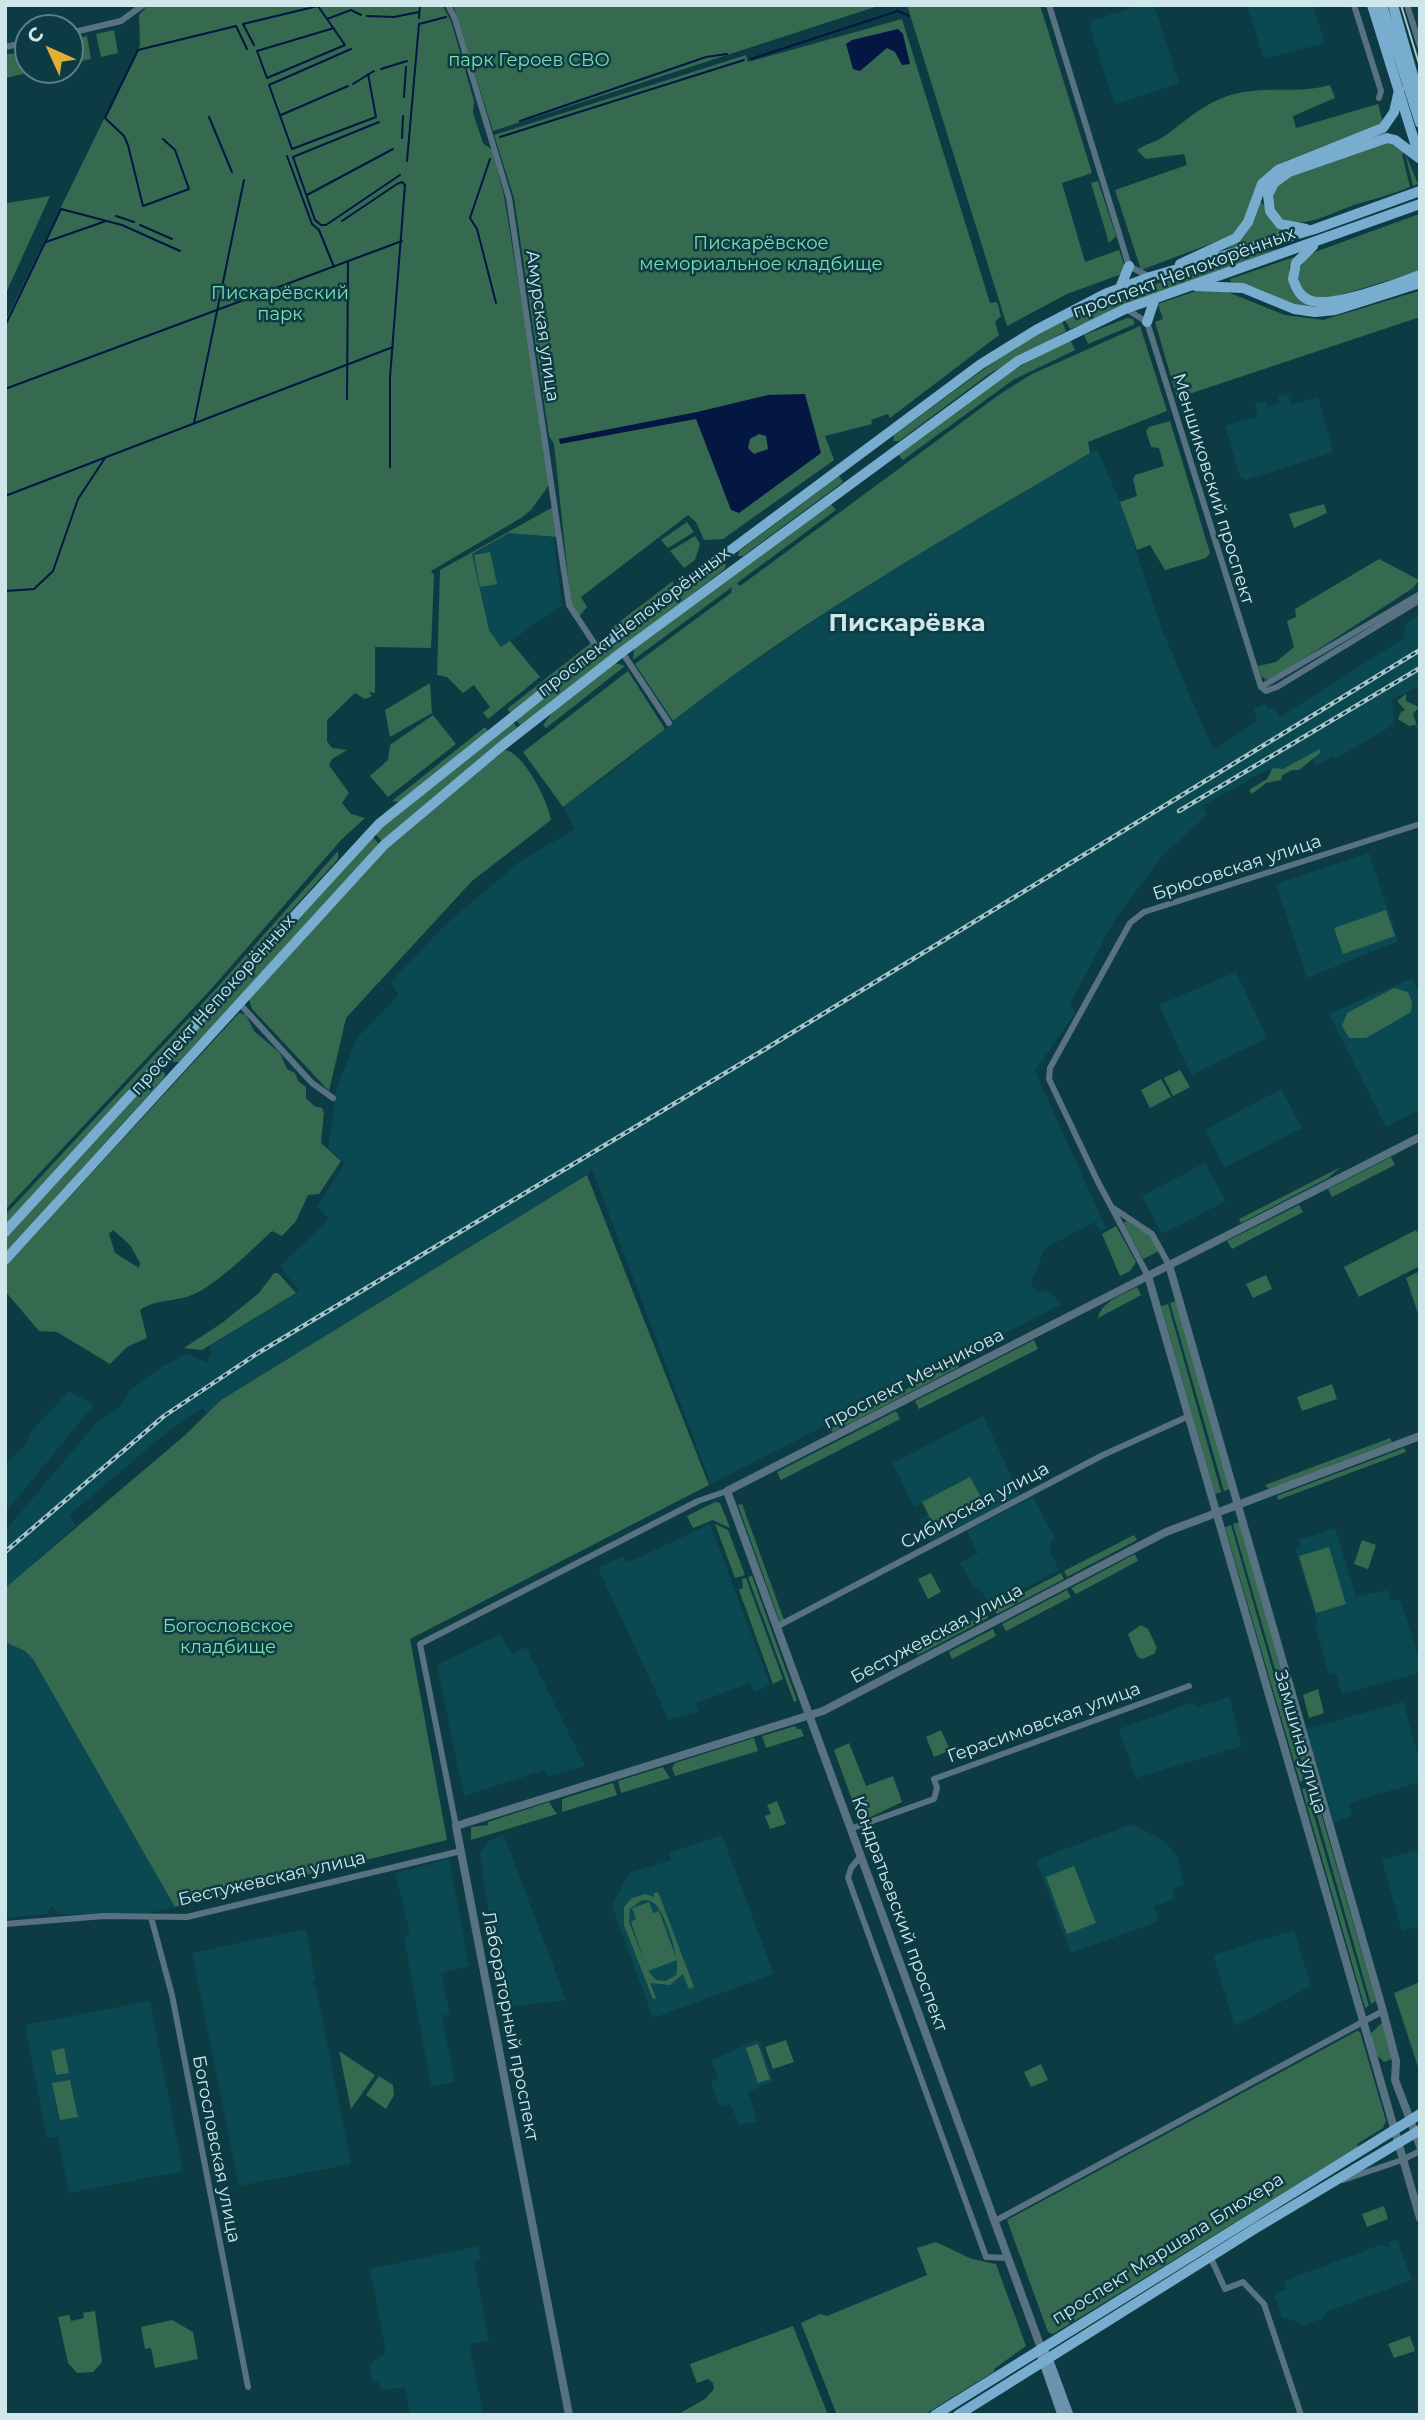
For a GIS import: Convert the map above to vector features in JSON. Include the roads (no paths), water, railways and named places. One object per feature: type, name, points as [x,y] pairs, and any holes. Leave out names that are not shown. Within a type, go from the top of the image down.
[{"type":"main road","points":[[1372,5],[1420,159]]},
{"type":"main road","points":[[1382,5],[1420,124]]},
{"type":"main road","points":[[1393,5],[1420,100]]},
{"type":"main road","points":[[1169,272],[1184,261],[1236,237],[1248,222],[1262,184],[1278,170],[1383,128],[1394,112],[1399,90]]},
{"type":"main road","points":[[1313,229],[1293,229],[1280,224],[1273,216],[1268,195],[1281,177],[1387,138],[1404,146],[1420,159]]},
{"type":"main road","name":"проспект Непокорённых","points":[[5,1231],[379,824],[598,649],[1009,345],[1120,288],[1313,229],[1420,191]]},
{"type":"main road","name":"проспект Непокорённых","points":[[5,1260],[384,845],[622,652],[737,566],[990,378],[1043,346],[1125,309],[1318,243],[1420,204]]},
{"type":"main road","points":[[1318,243],[1297,263],[1293,278],[1303,296],[1315,302],[1332,302],[1420,275]]},
{"type":"main road","points":[[1120,288],[1129,266]]},
{"type":"main road","points":[[1193,285],[1243,288],[1294,309],[1315,312],[1335,310],[1420,283]]},
{"type":"main road","points":[[1147,322],[1155,298]]},
{"type":"main road","points":[[727,554],[737,566]]},
{"type":"main road","points":[[162,1060],[176,1072]]},
{"type":"main road","name":"проспект Маршала Блюхера","points":[[935,2415],[1420,2114]]},
{"type":"main road","name":"проспект Маршала Блюхера","points":[[958,2415],[1210,2256],[1417,2131]]},
{"type":"main road","name":"Кондратьевский проспект","points":[[1041,2348],[1062,2415]]},
{"type":"main road","name":"Кондратьевский проспект","points":[[1045,2360],[1069,2415]]},
{"type":"street","points":[[84,30],[121,21],[143,5]]},
{"type":"street","name":"Амурская улица","points":[[448,5],[455,19],[509,198],[569,605],[598,649]]},
{"type":"street","points":[[1049,5],[1129,266],[1150,277]]},
{"type":"street","points":[[1354,5],[1381,92],[1379,98]]},
{"type":"street","points":[[1407,5],[1420,46]]},
{"type":"street","points":[[1125,309],[1147,322]]},
{"type":"street","name":"Меншиковский проспект","points":[[1147,322],[1261,687]]},
{"type":"street","points":[[1420,594],[1261,687],[1266,691],[1277,687],[1420,600]]},
{"type":"street","points":[[622,652],[668,723]]},
{"type":"street","name":"Брюсовская улица","points":[[1148,1276],[1111,1207],[1052,1085],[1049,1073],[1134,918],[1160,907],[1420,824]]},
{"type":"street","points":[[239,1003],[320,1091],[333,1098]]},
{"type":"street","name":"проспект Мечникова","points":[[421,1644],[688,1506],[727,1491],[1420,1137]]},
{"type":"street","points":[[1111,1207],[1152,1234],[1169,1265]]},
{"type":"street","name":"Замшина улица","points":[[1169,1265],[1383,2011],[1396,2062],[1395,2080],[1409,2122],[1417,2131],[1420,2146]]},
{"type":"street","name":"Замшина улица","points":[[1148,1276],[1420,2218]]},
{"type":"street","name":"Сибирская улица","points":[[776,1627],[1102,1455],[1111,1454],[1189,1416]]},
{"type":"street","name":"Бестужевская улица","points":[[456,1826],[809,1716],[1166,1532],[1420,1436]]},
{"type":"street","name":"Кондратьевский проспект","points":[[727,1491],[1041,2348]]},
{"type":"street","name":"Лабораторный проспект","points":[[421,1644],[569,2415]]},
{"type":"street","name":"Герасимовская улица","points":[[850,1829],[934,1799],[937,1788],[934,1779],[1189,1686]]},
{"type":"street","name":"Бестужевская улица","points":[[5,1924],[104,1916],[178,1918],[207,1914],[461,1851]]},
{"type":"street","points":[[860,1857],[851,1868],[848,1878],[986,2257],[1008,2258]]},
{"type":"street","name":"Богословская улица","points":[[151,1917],[172,1995],[248,2387]]},
{"type":"street","points":[[995,2221],[1383,2011]]},
{"type":"street","points":[[1327,2185],[1402,2160],[1420,2151]]},
{"type":"street","points":[[1210,2256],[1225,2289],[1243,2282],[1264,2304],[1301,2415]]},
{"type":"water","points":[[898,29],[903,34],[910,64],[902,65],[895,52],[887,48],[860,71],[853,69],[846,44],[852,40]]},
{"type":"water","points":[[805,394],[821,453],[739,513],[731,510],[696,419],[560,444],[559,439],[768,395]],"holes":[[[759,434],[766,436],[768,449],[754,454],[748,448],[750,439]]]},
{"type":"waterway","points":[[419,18],[420,5]]},
{"type":"waterway","points":[[254,45],[243,24],[318,6],[345,45],[267,78],[257,51],[334,28]]},
{"type":"waterway","points":[[327,19],[351,10],[361,15]]},
{"type":"waterway","points":[[751,59],[898,11],[909,16]]},
{"type":"waterway","points":[[367,16],[394,17],[419,12]]},
{"type":"waterway","points":[[407,161],[419,24],[446,17]]},
{"type":"waterway","points":[[163,139],[175,150],[189,189],[143,206],[128,145],[124,136],[105,118],[138,50],[236,26],[247,49]]},
{"type":"waterway","points":[[351,49],[269,85],[292,149],[376,117],[368,74]]},
{"type":"waterway","points":[[520,121],[706,57],[727,54]]},
{"type":"waterway","points":[[500,137],[744,60]]},
{"type":"waterway","points":[[381,69],[407,61]]},
{"type":"waterway","points":[[404,97],[406,67]]},
{"type":"waterway","points":[[353,84],[374,71]]},
{"type":"waterway","points":[[281,115],[348,86]]},
{"type":"waterway","points":[[402,138],[403,116]]},
{"type":"waterway","points":[[209,117],[232,172]]},
{"type":"waterway","points":[[379,122],[293,157],[315,220],[326,225],[400,175]]},
{"type":"waterway","points":[[307,195],[393,149]]},
{"type":"waterway","points":[[287,156],[312,224],[319,230],[334,267]]},
{"type":"waterway","points":[[490,159],[470,218],[477,229],[496,303]]},
{"type":"waterway","points":[[194,423],[244,180]]},
{"type":"waterway","points":[[342,221],[397,184],[402,182],[405,185],[390,377],[390,467]]},
{"type":"waterway","points":[[5,326],[61,209],[122,225],[180,251]]},
{"type":"waterway","points":[[116,216],[134,222]]},
{"type":"waterway","points":[[46,242],[106,221]]},
{"type":"waterway","points":[[140,225],[172,239]]},
{"type":"waterway","points":[[5,389],[402,241]]},
{"type":"waterway","points":[[347,399],[348,262]]},
{"type":"waterway","points":[[5,496],[393,347]]},
{"type":"waterway","points":[[5,591],[34,589],[53,571],[78,499],[105,458]]},
{"type":"tram line","points":[[1401,5],[1420,67]]},
{"type":"railway","points":[[5,1552],[164,1416],[258,1353],[762,1051],[1420,650]]},
{"type":"railway","points":[[1179,811],[1420,668]]},
{"type":"district","name":"Пискарёвка","points":[[907,624]]},
{"type":"park label","name":"парк Героев СВО","points":[[529,61]]},
{"type":"park label","name":"Пискарёвское мемориальное кладбище","points":[[761,254]]},
{"type":"park label","name":"Пискарёвский парк","points":[[280,304]]},
{"type":"park label","name":"Богословское кладбище","points":[[228,1637]]}]
